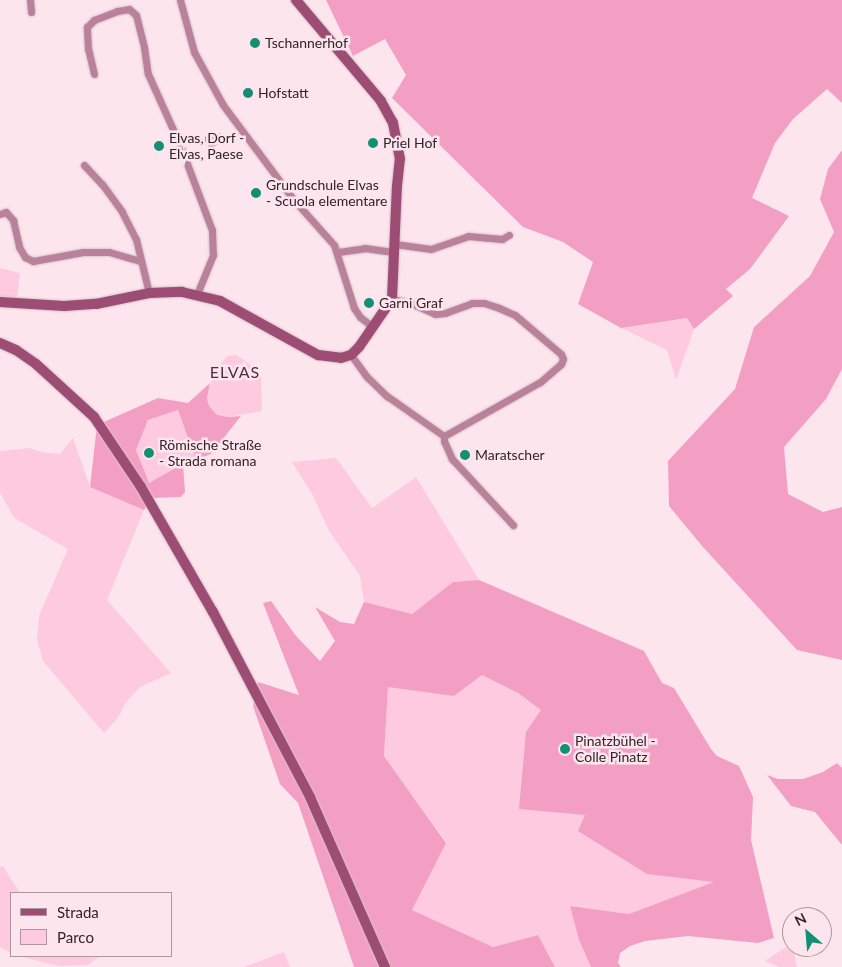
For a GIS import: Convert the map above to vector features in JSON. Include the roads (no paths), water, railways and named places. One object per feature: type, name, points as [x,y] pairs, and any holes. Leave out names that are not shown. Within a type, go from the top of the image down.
[{"type":"street","points":[[30,0],[31,12]]},
{"type":"street","points":[[180,0],[194,52],[223,105],[293,199],[338,252],[354,308],[360,317],[373,327]]},
{"type":"street","points":[[0,302],[64,306],[96,304],[166,291],[197,294],[220,302],[247,315],[318,356],[341,358],[351,354],[373,327],[392,299],[400,159],[393,123],[381,102],[296,0]]},
{"type":"street","points":[[94,74],[88,49],[87,27],[94,20],[117,11],[129,10],[136,15],[148,74],[180,145],[212,230],[213,255],[197,294]]},
{"type":"street","points":[[84,165],[102,184],[122,212],[136,239],[149,293]]},
{"type":"street","points":[[0,214],[6,212],[13,220],[19,247],[25,257],[33,261],[83,252],[110,252],[140,261]]},
{"type":"street","points":[[338,252],[365,248],[431,249],[468,236],[502,239],[509,235]]},
{"type":"street","points":[[392,299],[413,304],[435,314],[445,313],[472,304],[484,303],[499,308],[515,315],[561,354],[563,359],[561,364],[540,382],[444,436]]},
{"type":"street","points":[[0,343],[16,350],[36,364],[94,417],[140,487],[208,604],[310,797],[385,967]]},
{"type":"street","points":[[351,354],[367,377],[387,396],[444,436]]},
{"type":"street","points":[[444,436],[444,441],[452,459],[513,525]]},
{"type":"place","name":"Tschannerhof","points":[[255,43]]},
{"type":"place","name":"Hofstatt","points":[[248,93]]},
{"type":"place","name":"Priel Hof","points":[[373,143]]},
{"type":"place","name":"Elvas, Dorf - Elvas, Paese","points":[[159,146]]},
{"type":"place","name":"Grundschule Elvas - Scuola elementare","points":[[256,193]]},
{"type":"place","name":"Garni Graf","points":[[369,303]]},
{"type":"place","name":"Römische Straße - Strada romana","points":[[149,453]]},
{"type":"place","name":"Maratscher","points":[[465,455]]},
{"type":"place","name":"Pinatzbühel - Colle Pinatz","points":[[565,749]]},
{"type":"district","name":"ELVAS","points":[[235,372]]}]
